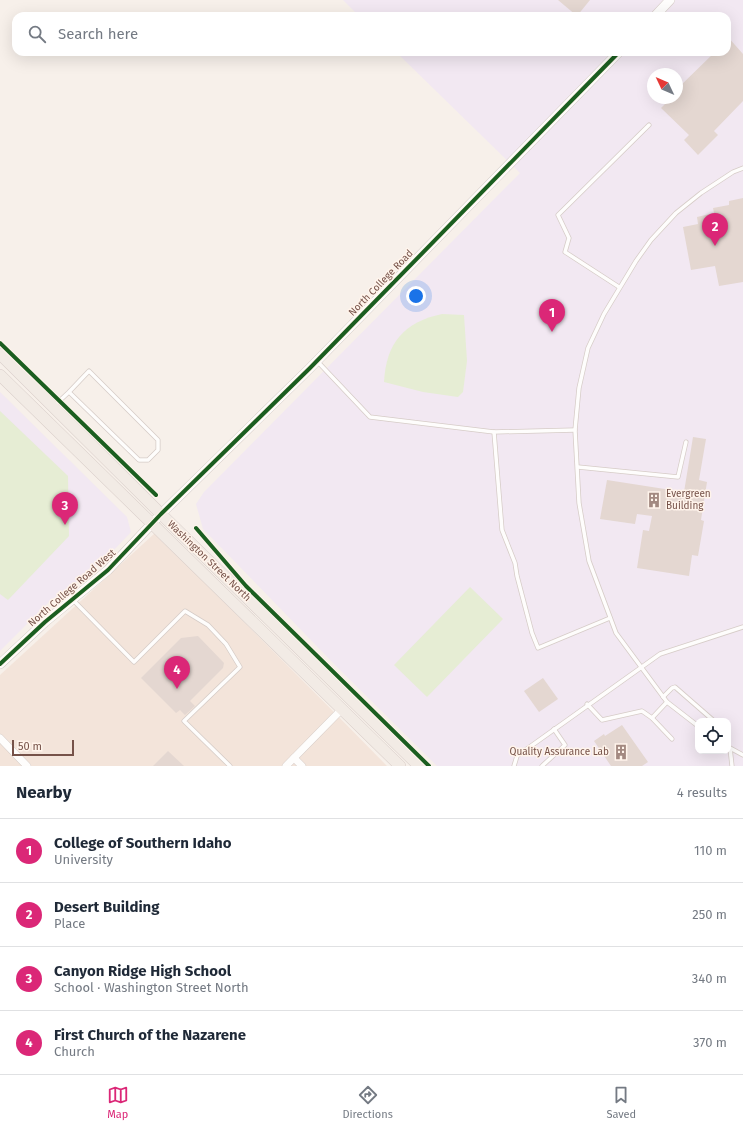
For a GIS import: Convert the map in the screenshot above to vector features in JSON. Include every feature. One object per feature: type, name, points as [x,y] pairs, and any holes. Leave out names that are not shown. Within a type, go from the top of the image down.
[{"type":"main road","name":"Washington Street North","points":[[0,354],[52,407],[419,766]]},
{"type":"main road","name":"Washington Street North","points":[[0,375],[400,766]]},
{"type":"street","points":[[658,12],[670,0]]},
{"type":"street","name":"North College Road","points":[[153,523],[316,361],[615,56]]},
{"type":"street","name":"North College Road West","points":[[0,664],[44,622],[108,570],[153,523]]},
{"type":"street","points":[[286,766],[342,709]]},
{"type":"street","points":[[0,738],[27,766]]},
{"type":"street","points":[[294,758],[302,766]]},
{"type":"lane","points":[[619,287],[565,252],[569,238],[558,215],[649,125]]},
{"type":"lane","points":[[695,724],[667,702],[616,633],[589,561],[579,503],[576,430],[579,388],[588,348],[598,326],[619,287],[651,240],[676,213],[701,193],[743,168]]},
{"type":"lane","points":[[316,361],[370,417],[494,432],[576,430]]},
{"type":"lane","points":[[52,407],[69,392],[88,371],[158,440],[158,450],[148,460],[139,460],[69,392]]},
{"type":"lane","points":[[494,432],[502,530],[515,563],[532,633],[538,648],[610,618]]},
{"type":"lane","points":[[578,467],[678,477],[686,442]]},
{"type":"lane","points":[[72,599],[134,662],[185,611],[208,626],[226,644],[240,667],[184,721],[230,766]]},
{"type":"lane","points":[[514,766],[517,756],[640,666],[660,654],[743,627]]},
{"type":"lane","points":[[663,697],[675,687],[711,718]]},
{"type":"lane","points":[[652,718],[667,702]]},
{"type":"lane","points":[[587,704],[602,720],[642,711],[652,718],[672,739]]},
{"type":"lane","points":[[542,766],[565,745],[554,729]]},
{"type":"lane","points":[[731,749],[743,755]]},
{"type":"lane","points":[[730,754],[732,766]]},
{"type":"shaded area","points":[[343,0],[743,0],[743,766],[437,766],[337,667],[203,529],[196,504],[204,492],[520,173],[400,56],[731,56],[731,12],[355,12]]},
{"type":"shaded area","points":[[0,392],[127,517],[131,532],[112,552],[82,578],[50,601],[0,651]]},
{"type":"shaded area","points":[[155,533],[387,766],[0,766],[0,675]]},
{"type":"green space","points":[[442,314],[464,315],[467,361],[463,392],[458,397],[423,392],[384,382],[389,356],[393,345],[400,336],[407,329],[417,323]]},
{"type":"green space","points":[[0,411],[68,476],[69,536],[8,600],[0,594]]},
{"type":"green space","points":[[470,587],[503,619],[427,697],[394,665]]},
{"type":"building","points":[[558,0],[590,0],[580,12],[572,12]]},
{"type":"building","points":[[731,40],[743,54],[743,101],[714,131],[718,135],[698,155],[684,140],[689,135],[661,108],[665,104],[683,104],[683,83],[711,56],[731,56]]},
{"type":"building","points":[[743,198],[743,282],[719,286],[715,266],[691,270],[683,227],[698,224],[697,217],[714,213],[713,208],[729,205],[729,201]]},
{"type":"building","name":"Evergreen Building","points":[[693,437],[706,439],[699,480],[707,482],[701,520],[704,521],[698,556],[692,555],[689,576],[637,568],[643,530],[649,531],[652,516],[637,514],[635,524],[600,519],[607,480],[684,492]]},
{"type":"building","points":[[198,636],[224,663],[223,668],[190,701],[195,706],[185,715],[180,710],[176,713],[141,678],[181,638]]},
{"type":"building","points":[[543,678],[558,699],[539,712],[524,691]]},
{"type":"building","name":"Quality Assurance Lab","points":[[622,725],[648,762],[642,766],[611,766],[594,741]]},
{"type":"building","points":[[168,751],[184,766],[153,766]]},
{"type":"cycle path","points":[[0,664],[45,622],[108,570],[161,514],[310,368],[615,56]]},
{"type":"cycle path","points":[[0,343],[156,495]]},
{"type":"cycle path","points":[[196,528],[246,586],[429,766]]},
{"type":"place","name":"Desert Building","points":[[715,246]]},
{"type":"place","name":"College of Southern Idaho","points":[[552,332]]},
{"type":"place","name":"Evergreen Building","points":[[654,500]]},
{"type":"place","name":"Canyon Ridge High School","points":[[65,525]]},
{"type":"place","name":"First Church of the Nazarene","points":[[177,689]]},
{"type":"place","name":"Quality Assurance Lab","points":[[621,752]]}]
